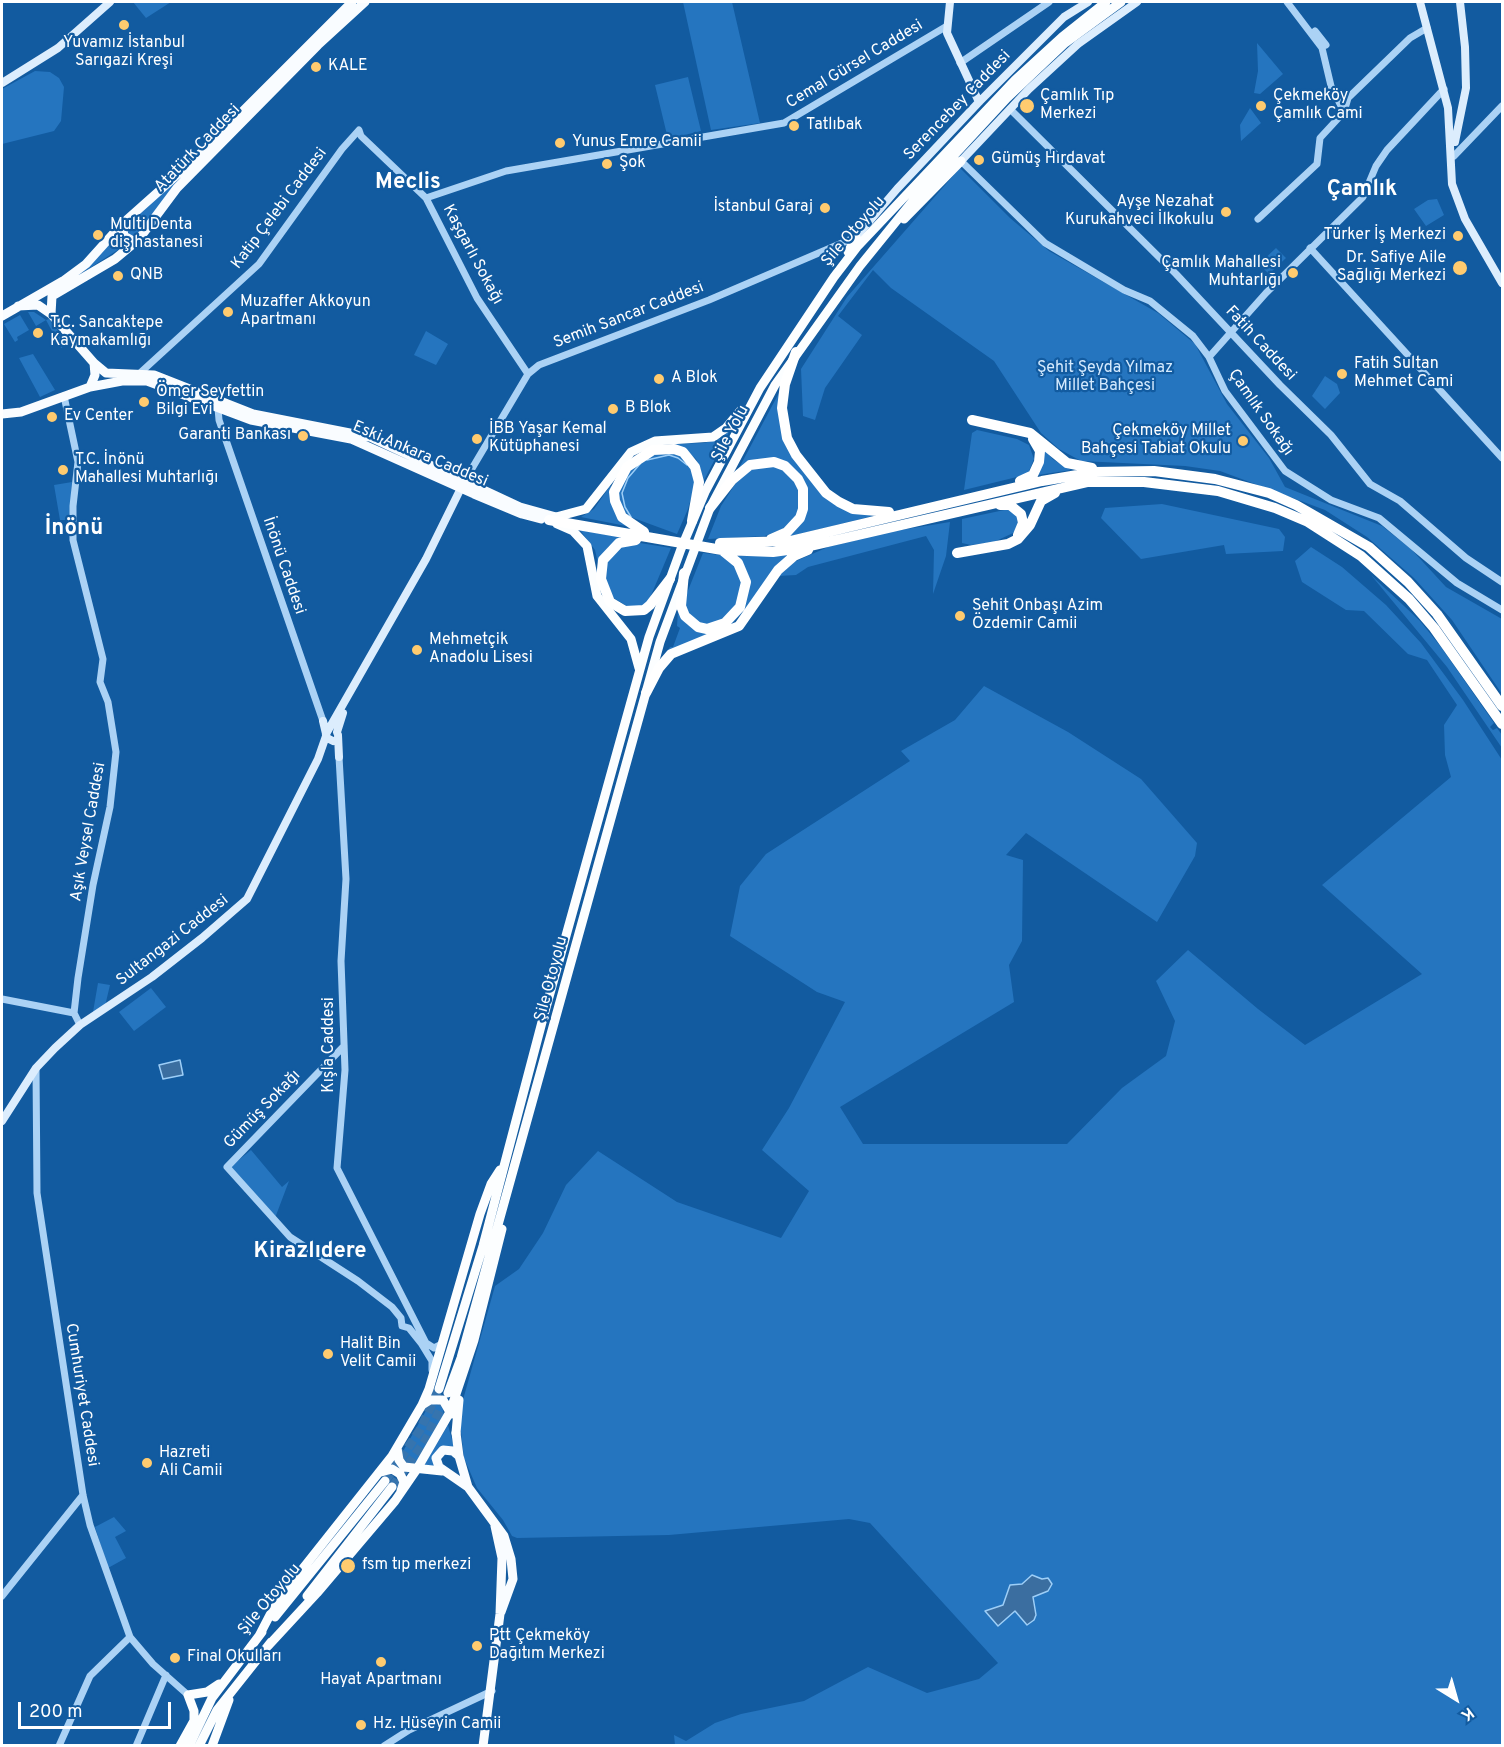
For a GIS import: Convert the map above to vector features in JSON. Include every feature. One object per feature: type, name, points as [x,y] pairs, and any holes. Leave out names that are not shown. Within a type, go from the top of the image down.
[{"type":"highway","name":"Şile Otoyolu","points":[[692,552],[646,693],[461,1358],[443,1391],[639,671],[681,549],[724,455],[760,388],[834,278],[857,248],[967,128],[1062,37],[1106,2]]},
{"type":"highway","name":"Şile Otoyolu","points":[[796,352],[920,192],[1007,98],[1065,43],[1121,2]]},
{"type":"highway","points":[[885,236],[961,161]]},
{"type":"highway","points":[[834,278],[856,237]]},
{"type":"highway","points":[[796,352],[783,396],[782,422],[796,455],[825,493],[853,509],[879,513],[939,510]]},
{"type":"highway","name":"Şile Yolu","points":[[692,552],[710,508],[738,451],[796,352]]},
{"type":"highway","points":[[553,519],[586,509],[623,459],[641,446],[656,441],[713,436],[736,419],[760,388]]},
{"type":"highway","points":[[972,420],[1024,431],[1035,436],[1067,463],[1077,467],[1119,467],[1215,479],[1269,493],[1332,524],[1369,547],[1408,582],[1437,614],[1503,706]]},
{"type":"highway","points":[[977,501],[1033,475],[1040,462],[1040,451],[1024,431]]},
{"type":"highway","points":[[645,535],[622,517],[614,492],[621,474],[633,460],[664,448],[683,452],[695,467],[699,482],[690,527]]},
{"type":"highway","points":[[710,508],[732,480],[750,465],[774,462],[792,471],[803,489],[803,508],[800,518],[779,537],[743,544]]},
{"type":"highway","points":[[646,693],[659,668],[671,654],[739,626],[778,570],[786,562],[803,552],[939,510],[1065,477],[1134,470]]},
{"type":"highway","points":[[977,501],[1068,486],[1117,481],[1178,484],[1218,490],[1275,508],[1336,539],[1361,556],[1409,599],[1455,655],[1503,724]]},
{"type":"highway","points":[[957,553],[1008,544],[1024,534],[1040,503],[1048,496],[1117,481]]},
{"type":"highway","points":[[977,501],[1005,504],[1019,511],[1023,523],[1022,529],[1008,544]]},
{"type":"highway","points":[[670,579],[650,606],[644,610],[625,611],[610,602],[601,579],[606,555],[619,543],[645,535],[743,544],[790,541],[919,510]]},
{"type":"highway","points":[[553,519],[722,550],[773,552],[836,540]]},
{"type":"highway","points":[[553,519],[573,531],[587,546],[597,596],[631,639],[639,671]]},
{"type":"highway","points":[[684,573],[681,606],[690,623],[707,629],[725,624],[740,607],[746,582],[738,563],[722,550]]},
{"type":"highway","points":[[385,1480],[397,1448],[422,1405],[480,1214],[491,1184],[505,1162]]},
{"type":"highway","points":[[268,1646],[317,1593],[399,1496],[450,1412],[464,1371],[499,1246],[513,1171]]},
{"type":"highway","points":[[456,1433],[464,1371]]},
{"type":"highway","points":[[422,1405],[430,1400],[443,1400],[450,1412],[456,1433]]},
{"type":"highway","points":[[397,1448],[398,1458],[402,1465],[442,1471]]},
{"type":"highway","points":[[385,1480],[389,1468],[400,1474],[404,1482],[399,1496]]},
{"type":"highway","points":[[405,1487],[416,1479],[442,1471]]},
{"type":"highway","name":"Şile Otoyolu","points":[[189,1746],[194,1731],[212,1698],[385,1480]]},
{"type":"highway","name":"Şile Otoyolu","points":[[199,1746],[217,1710],[237,1682],[268,1646],[385,1480]]},
{"type":"highway","points":[[194,1731],[194,1719],[188,1695],[207,1692],[230,1674]]},
{"type":"highway","points":[[212,1746],[218,1741],[237,1682]]},
{"type":"highway","points":[[180,1746],[194,1719],[212,1698]]},
{"type":"main road","points":[[2,83],[51,53],[110,2]]},
{"type":"main road","name":"Atatürk Caddesi","points":[[2,316],[76,273],[122,224],[195,159],[352,2]]},
{"type":"main road","name":"Atatürk Caddesi","points":[[51,314],[50,301],[58,291],[115,259],[139,239],[177,188],[318,45],[365,2]]},
{"type":"main road","points":[[950,2],[947,26],[960,63],[979,102]]},
{"type":"main road","name":"Serencebey Caddesi","points":[[856,237],[897,189],[979,102],[1064,17],[1088,2]]},
{"type":"main road","points":[[961,161],[1010,109],[1078,44],[1137,2]]},
{"type":"main road","points":[[1420,2],[1448,108],[1455,176],[1472,220],[1503,273]]},
{"type":"main road","points":[[1460,2],[1465,47],[1463,107],[1455,136],[1452,184],[1464,213],[1503,283]]},
{"type":"main road","points":[[1448,108],[1463,107]]},
{"type":"main road","points":[[1464,213],[1472,220]]},
{"type":"main road","points":[[122,224],[124,236],[133,241],[139,239]]},
{"type":"main road","points":[[18,306],[38,306],[51,314],[94,363],[95,375],[90,387]]},
{"type":"main road","name":"Eski Ankara Caddesi","points":[[94,363],[108,373],[154,375],[253,414],[370,437],[463,485]]},
{"type":"main road","name":"Eski Ankara Caddesi","points":[[2,414],[21,412],[90,387],[122,381],[147,381],[251,420],[351,439],[553,519]]},
{"type":"main road","points":[[219,420],[221,409],[228,408],[258,419],[282,420]]},
{"type":"main road","name":"Sultangazi Caddesi","points":[[2,1121],[36,1068],[80,1025],[152,977],[228,918],[247,898],[332,735],[368,663],[368,658],[426,559],[463,485]]},
{"type":"main road","points":[[323,721],[332,735]]},
{"type":"main road","name":"Kışla Caddesi","points":[[332,735],[339,757]]},
{"type":"main road","points":[[456,1433],[459,1456],[468,1487],[495,1526],[502,1558],[500,1614],[492,1691],[483,1746]]},
{"type":"main road","points":[[459,1456],[448,1449],[438,1453],[437,1463],[442,1471],[468,1487]]},
{"type":"street","points":[[960,63],[1049,2]]},
{"type":"street","points":[[1289,2],[1324,46],[1331,86],[1344,112]]},
{"type":"street","name":"Cemal Gürsel Caddesi","points":[[426,198],[506,171],[784,123],[947,26]]},
{"type":"street","points":[[1258,219],[1317,164],[1320,138],[1344,112],[1348,98],[1410,38],[1426,28]]},
{"type":"street","points":[[1209,357],[1266,293],[1363,197],[1381,158],[1444,89]]},
{"type":"street","points":[[1452,157],[1503,106]]},
{"type":"street","name":"Fatih Caddesi","points":[[1010,109],[1176,274],[1231,334],[1331,435],[1370,484],[1400,501],[1466,558],[1503,582]]},
{"type":"street","name":"Kaşgarlı Sokağı","points":[[359,130],[361,136],[426,198],[477,298],[528,374]]},
{"type":"street","name":"Katip Çelebi Caddesi","points":[[140,374],[259,264],[342,149],[359,130]]},
{"type":"street","name":"Çamlık Sokağı","points":[[961,161],[1045,243],[1161,309],[1193,336],[1209,357],[1225,391],[1285,471],[1331,500],[1379,518],[1457,583],[1502,609]]},
{"type":"street","name":"Semih Sancar Caddesi","points":[[463,485],[528,374],[539,365],[709,300],[856,237]]},
{"type":"street","points":[[1310,248],[1503,458]]},
{"type":"street","name":"Aşık Veysel Caddesi","points":[[64,396],[78,462],[73,506],[73,540],[103,659],[100,682],[108,702],[116,752],[110,807],[82,948],[74,1013]]},
{"type":"street","name":"İnönü Caddesi","points":[[219,420],[323,721]]},
{"type":"street","name":"Kışla Caddesi","points":[[339,757],[346,879],[342,961],[344,1080],[337,1168],[412,1319],[429,1347],[439,1347],[443,1342]]},
{"type":"street","points":[[2,999],[74,1013],[80,1025]]},
{"type":"street","name":"Gümüş Sokağı","points":[[344,1046],[227,1167],[290,1236],[392,1306]]},
{"type":"street","name":"Cumhuriyet Caddesi","points":[[36,1068],[37,1193],[83,1495],[90,1525],[130,1637],[188,1695]]},
{"type":"street","points":[[401,1297],[399,1304],[392,1306],[401,1318],[402,1326],[409,1328],[432,1361],[432,1378]]},
{"type":"street","points":[[401,1318],[412,1319],[409,1328]]},
{"type":"street","points":[[2,1596],[83,1495]]},
{"type":"street","points":[[59,1746],[90,1676],[130,1637]]},
{"type":"street","points":[[136,1746],[166,1675]]},
{"type":"street","points":[[384,1746],[409,1730],[492,1691]]},
{"type":"green space","points":[[133,2],[171,2],[146,18]]},
{"type":"green space","points":[[355,2],[360,2],[170,190],[137,236],[129,235],[126,225]]},
{"type":"green space","points":[[683,2],[732,2],[760,123],[711,130]]},
{"type":"green space","points":[[1257,43],[1283,74],[1260,94],[1254,93],[1258,71]]},
{"type":"green space","points":[[35,71],[50,72],[59,78],[64,87],[61,121],[54,131],[2,144],[2,89]]},
{"type":"green space","points":[[688,77],[701,131],[668,139],[655,85]]},
{"type":"green space","points":[[1250,108],[1261,123],[1241,141],[1240,125]]},
{"type":"green space","name":"Şehit Şeyda Yılmaz Millet Bahçesi","points":[[960,168],[1010,218],[1049,251],[1158,313],[1195,344],[1227,404],[1269,458],[1285,487],[1382,526],[1411,549],[1446,587],[1502,619],[1502,694],[1452,620],[1414,578],[1367,537],[1325,510],[1220,471],[1185,466],[1081,461],[1059,449],[1041,433],[994,361],[891,288],[873,270],[838,316],[862,335],[825,388],[815,420],[803,416],[801,369],[847,297]]},
{"type":"green space","points":[[1437,199],[1444,215],[1426,226],[1414,209],[1428,200]]},
{"type":"green space","points":[[117,234],[127,244],[51,293]]},
{"type":"green space","points":[[1276,248],[1286,258],[1269,274],[1259,264]]},
{"type":"green space","points":[[28,312],[34,312],[46,320],[36,326]]},
{"type":"green space","points":[[20,315],[29,330],[17,337],[18,340],[15,342],[4,324]]},
{"type":"green space","points":[[49,319],[68,344],[61,348],[46,320]]},
{"type":"green space","points":[[426,331],[448,344],[436,365],[414,355]]},
{"type":"green space","points":[[33,354],[55,390],[40,397],[19,358]]},
{"type":"green space","points":[[1325,376],[1337,384],[1340,393],[1325,409],[1312,396]]},
{"type":"green space","points":[[780,391],[792,455],[854,512],[873,516],[787,537],[808,504],[786,463],[739,468]]},
{"type":"green space","points":[[730,430],[701,486],[701,470],[696,459],[688,452],[670,444],[704,443],[719,439]]},
{"type":"green space","points":[[977,430],[1017,439],[1029,445],[1034,459],[1029,471],[1025,475],[964,490],[972,433]]},
{"type":"green space","points":[[1043,449],[1054,460],[1071,470],[1038,475],[1044,461]]},
{"type":"green space","points":[[665,452],[681,456],[692,466],[695,484],[688,509],[677,534],[628,516],[622,508],[618,494],[629,469],[647,457]]},
{"type":"green space","points":[[776,466],[791,476],[800,494],[799,512],[787,527],[765,536],[708,539],[721,506],[739,478],[747,470]]},
{"type":"green space","points":[[72,482],[70,520],[60,520],[54,485]]},
{"type":"green space","points":[[610,486],[631,527],[581,517],[594,509]]},
{"type":"green space","points":[[1162,504],[1279,529],[1285,537],[1283,551],[1226,554],[1224,545],[1141,559],[1101,518],[1105,508]]},
{"type":"green space","points":[[1009,509],[1017,516],[1018,527],[1013,533],[994,542],[971,545],[962,543],[962,519]]},
{"type":"green space","points":[[950,522],[946,556],[933,594],[934,550],[926,536],[808,567],[796,575],[778,576],[794,562],[828,547],[888,532]]},
{"type":"green space","points":[[580,530],[625,538],[609,546],[598,563],[595,550]]},
{"type":"green space","points":[[634,542],[671,548],[647,605],[630,608],[612,597],[605,578],[605,564],[620,546]]},
{"type":"green space","points":[[1311,547],[1342,567],[1386,605],[1421,643],[1463,700],[1502,760],[1502,1745],[675,1745],[674,1735],[686,1741],[715,1723],[741,1714],[804,1701],[868,1667],[927,1693],[979,1679],[998,1663],[870,1523],[849,1519],[669,1535],[517,1538],[512,1536],[503,1520],[477,1488],[464,1458],[459,1414],[495,1286],[519,1269],[543,1233],[566,1185],[598,1151],[677,1202],[781,1238],[809,1191],[762,1150],[789,1108],[845,1002],[817,992],[730,936],[740,886],[766,854],[910,761],[901,751],[955,720],[984,686],[1068,732],[1141,779],[1197,843],[1195,856],[1157,922],[1026,833],[1006,855],[1023,860],[1022,941],[1009,965],[1014,1002],[840,1107],[863,1144],[1067,1144],[1122,1088],[1166,1056],[1175,1021],[1156,981],[1188,950],[1305,1045],[1422,974],[1322,885],[1451,777],[1445,755],[1444,725],[1457,705],[1427,660],[1408,654],[1364,611],[1346,610],[1302,582],[1295,561]]},
{"type":"green space","points":[[703,553],[731,559],[741,574],[741,591],[735,607],[728,616],[714,624],[697,624],[686,609],[685,598]]},
{"type":"green space","points":[[795,553],[732,624],[665,655],[670,647],[673,647],[680,628],[677,626],[678,611],[688,625],[730,623],[748,575],[743,563],[736,556]]},
{"type":"green space","points":[[1371,575],[1420,621],[1441,647],[1494,723],[1490,727],[1493,730],[1497,728],[1502,735],[1502,748],[1447,667]]},
{"type":"green space","points":[[98,983],[110,985],[105,1006],[93,1012]]},
{"type":"green space","points":[[151,988],[166,1007],[134,1031],[119,1012]]},
{"type":"green space","points":[[251,1150],[282,1187],[289,1181],[275,1218],[229,1168]]},
{"type":"green space","points":[[433,1404],[442,1406],[444,1415],[417,1465],[409,1466],[403,1460],[402,1453],[428,1407]]},
{"type":"green space","points":[[448,1425],[454,1447],[439,1448],[434,1456],[436,1467],[423,1467]]},
{"type":"green space","points":[[114,1517],[126,1531],[115,1537],[126,1558],[108,1568],[95,1527]]},
{"type":"shaded area","points":[[180,1060],[183,1075],[163,1079],[159,1065]]},
{"type":"shaded area","points":[[1032,1575],[1042,1579],[1048,1578],[1052,1584],[1048,1591],[1033,1597],[1036,1615],[1034,1620],[1027,1625],[1015,1611],[998,1626],[985,1611],[1003,1605],[1010,1585],[1022,1584]]},
{"type":"waterway","points":[[647,460],[669,455],[687,465]]},
{"type":"waterway","points":[[631,517],[625,507],[622,493],[628,478],[640,464]]},
{"type":"tunnel","points":[[385,1481],[420,1430],[439,1389]]},
{"type":"tunnel","points":[[392,1487],[425,1441],[446,1397]]},
{"type":"place","name":"Yuvamız İstanbul Sarıgazi Kreşi","points":[[124,25]]},
{"type":"place","name":"KALE","points":[[316,67]]},
{"type":"place","name":"Çamlık Tıp Merkezi","points":[[1027,106]]},
{"type":"place","name":"Çekmeköy Çamlık Cami","points":[[1261,106]]},
{"type":"place","name":"Tatlıbak","points":[[794,126]]},
{"type":"place","name":"Yunus Emre Camii","points":[[560,143]]},
{"type":"place","name":"Gümüş Hırdavat","points":[[979,160]]},
{"type":"place","name":"Şok","points":[[607,164]]},
{"type":"place","name":"İstanbul Garaj","points":[[825,208]]},
{"type":"place","name":"Ayşe Nezahat Kurukahveci İlkokulu","points":[[1226,212]]},
{"type":"place","name":"Multi Denta diş hastanesi","points":[[98,235]]},
{"type":"place","name":"Türker İş Merkezi","points":[[1458,236]]},
{"type":"place","name":"Dr. Safiye Aile Sağlığı Merkezi","points":[[1460,268]]},
{"type":"place","name":"Çamlık Mahallesi Muhtarlığı","points":[[1293,273]]},
{"type":"place","name":"QNB","points":[[118,276]]},
{"type":"place","name":"Muzaffer Akkoyun Apartmanı","points":[[228,312]]},
{"type":"place","name":"T.C. Sancaktepe Kaymakamlığı","points":[[38,333]]},
{"type":"place","name":"Fatih Sultan Mehmet Cami","points":[[1342,374]]},
{"type":"place","name":"A Blok","points":[[659,379]]},
{"type":"place","name":"Ömer Seyfettin Bilgi Evi","points":[[144,402]]},
{"type":"place","name":"B Blok","points":[[613,409]]},
{"type":"place","name":"Ev Center","points":[[52,417]]},
{"type":"place","name":"Garanti Bankası","points":[[303,436]]},
{"type":"place","name":"İBB Yaşar Kemal Kütüphanesi","points":[[477,439]]},
{"type":"place","name":"Çekmeköy Millet Bahçesi Tabiat Okulu","points":[[1243,441]]},
{"type":"place","name":"T.C. İnönü Mahallesi Muhtarlığı","points":[[63,470]]},
{"type":"place","name":"Şehit Onbaşı Azim Özdemir Camii","points":[[960,616]]},
{"type":"place","name":"Mehmetçik Anadolu Lisesi","points":[[417,650]]},
{"type":"place","name":"Halit Bin Velit Camii","points":[[328,1354]]},
{"type":"place","name":"Hazreti Ali Camii","points":[[147,1463]]},
{"type":"place","name":"fsm tıp merkezi","points":[[348,1566]]},
{"type":"place","name":"Ptt Çekmeköy Dağıtım Merkezi","points":[[477,1646]]},
{"type":"place","name":"Final Okulları","points":[[175,1658]]},
{"type":"place","name":"Hayat Apartmanı","points":[[381,1662]]},
{"type":"place","name":"Hz. Hüseyin Camii","points":[[361,1725]]},
{"type":"district","name":"Meclis","points":[[408,184]]},
{"type":"district","name":"Çamlık","points":[[1362,191]]},
{"type":"district","name":"İnönü","points":[[74,530]]},
{"type":"district","name":"Kirazlıdere","points":[[310,1253]]}]
